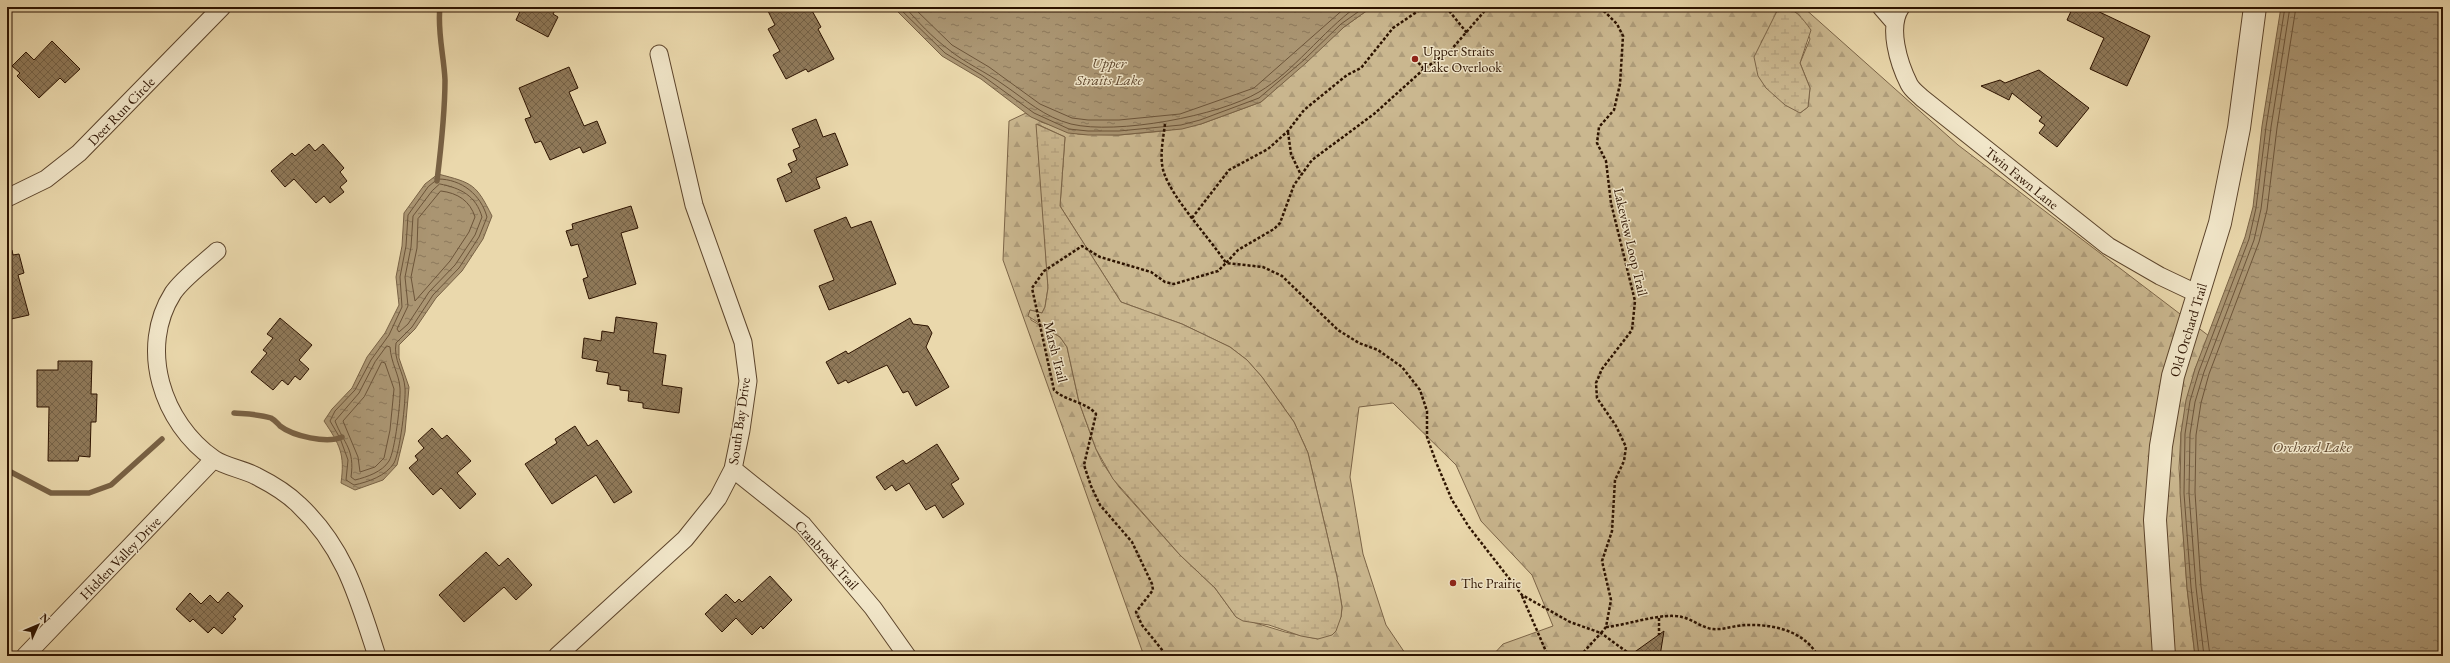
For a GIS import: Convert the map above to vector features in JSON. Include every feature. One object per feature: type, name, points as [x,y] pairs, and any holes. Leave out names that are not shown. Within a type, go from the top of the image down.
[{"type":"street","name":"Deer Run Circle","points":[[7,198],[46,179],[79,153],[222,7]]},
{"type":"street","name":"Twin Fawn Lane","points":[[1881,7],[1897,14],[1900,58],[1910,86],[1922,98],[2108,246],[2160,276],[2198,294]]},
{"type":"street","name":"Old Orchard Trail","points":[[2164,656],[2155,520],[2161,446],[2173,376],[2220,223],[2239,128],[2255,7]]},
{"type":"street","name":"South Bay Drive","points":[[557,656],[685,539],[718,498],[733,469],[748,381],[743,342],[694,205],[659,54]]},
{"type":"street","points":[[217,251],[174,293],[159,327],[156,362],[164,395],[180,426],[214,459],[257,476],[298,504],[328,537],[351,576],[377,656]]},
{"type":"street","name":"Hidden Valley Drive","points":[[25,656],[214,459]]},
{"type":"street","name":"Cranbrook Trail","points":[[733,469],[803,525],[874,608],[907,656]]},
{"type":"path","points":[[1192,218],[1229,170],[1268,149],[1288,132],[1304,110],[1347,75],[1361,68],[1393,28],[1424,7]]},
{"type":"path","points":[[1446,7],[1467,33]]},
{"type":"path","points":[[1226,263],[1238,250],[1274,229],[1280,223],[1294,185],[1312,160],[1374,114],[1424,69],[1451,50],[1488,7]]},
{"type":"path","name":"Lakeview Loop Trail","points":[[1580,656],[1606,627],[1611,600],[1602,561],[1612,531],[1615,480],[1624,461],[1626,447],[1616,426],[1597,398],[1596,383],[1602,369],[1632,330],[1635,301],[1611,203],[1606,161],[1597,143],[1599,127],[1614,110],[1620,84],[1623,36],[1617,24],[1605,12],[1596,7]]},
{"type":"path","points":[[1415,59],[1424,69]]},
{"type":"path","points":[[1165,124],[1162,146],[1164,174],[1192,218],[1226,263],[1263,267],[1282,276],[1338,330],[1359,343],[1378,350],[1402,367],[1420,390],[1428,411],[1427,437],[1452,500],[1469,527],[1522,595],[1548,656]]},
{"type":"path","points":[[1288,132],[1292,154],[1301,175]]},
{"type":"path","name":"Marsh Trail","points":[[1166,656],[1142,625],[1136,612],[1153,590],[1152,584],[1132,542],[1100,505],[1091,486],[1084,465],[1096,414],[1089,406],[1068,399],[1054,390],[1040,332],[1032,288],[1044,271],[1082,246],[1100,257],[1151,272],[1165,282],[1174,284],[1218,271],[1226,263]]},
{"type":"path","points":[[1522,595],[1570,622],[1601,633],[1631,655]]},
{"type":"path","points":[[1606,627],[1626,626],[1659,618],[1681,616],[1712,629],[1763,625],[1786,630],[1806,639],[1818,656]]},
{"type":"path","points":[[1659,618],[1659,635]]},
{"type":"green space","points":[[1372,7],[1779,7],[1769,31],[1761,42],[1800,113],[1808,107],[1810,88],[1800,63],[1810,39],[1800,16],[1789,7],[1803,7],[1958,145],[2209,336],[2195,369],[2181,433],[2179,468],[2187,588],[2195,656],[1492,656],[1503,644],[1553,626],[1532,575],[1481,521],[1456,465],[1393,403],[1359,407],[1350,477],[1363,554],[1386,625],[1407,656],[1144,656],[1003,260],[1009,121],[1026,113],[1041,122],[1078,134],[1119,135],[1164,131],[1201,124],[1261,102],[1344,27]],"holes":[[[1037,124],[1065,137],[1060,206],[1121,302],[1182,324],[1230,347],[1247,360],[1262,377],[1294,422],[1308,453],[1337,577],[1342,607],[1341,617],[1318,639],[1285,632],[1236,617],[1215,588],[1180,555],[1119,487],[1102,462],[1079,402],[1067,347],[1060,337],[1031,320],[1030,310],[1042,313],[1045,307],[1048,288]]]},
{"type":"green space","points":[[1779,7],[1785,7],[1794,11],[1801,17],[1811,30],[1800,63],[1810,88],[1808,107],[1800,113],[1785,105],[1766,88],[1758,76],[1754,57]]},
{"type":"green space","points":[[1036,124],[1065,137],[1060,206],[1121,302],[1182,324],[1230,347],[1247,360],[1262,377],[1294,422],[1308,453],[1337,577],[1342,607],[1341,617],[1336,631],[1332,635],[1318,639],[1301,636],[1269,625],[1243,621],[1236,617],[1215,588],[1180,555],[1113,479],[1096,449],[1079,402],[1067,347],[1060,337],[1028,316],[1030,310],[1042,313],[1045,307],[1048,288]]},
{"type":"water","name":"Upper Straits Lake","points":[[893,7],[1372,7],[1344,27],[1306,63],[1261,102],[1201,124],[1182,129],[1119,135],[1088,135],[1068,133],[1031,117],[981,79],[942,56]]},
{"type":"water","name":"Orchard Lake","points":[[2281,7],[2443,7],[2443,656],[2195,656],[2187,588],[2180,493],[2181,433],[2186,400],[2195,369],[2245,237],[2253,207],[2262,126]]},
{"type":"water","points":[[438,174],[459,180],[472,186],[482,197],[492,216],[483,239],[462,271],[436,298],[415,329],[399,345],[399,358],[409,387],[405,432],[397,465],[383,480],[355,490],[341,483],[342,457],[334,437],[324,421],[332,409],[352,388],[367,357],[385,333],[399,305],[396,277],[402,246],[404,213],[425,184]]},
{"type":"building","points":[[522,7],[557,7],[553,14],[558,17],[548,37],[516,20]]},
{"type":"building","points":[[766,7],[810,7],[821,27],[818,29],[834,59],[808,72],[806,69],[786,79],[773,55],[780,51],[768,29],[775,25]]},
{"type":"building","points":[[2073,7],[2089,7],[2150,36],[2127,86],[2090,69],[2104,38],[2067,20]]},
{"type":"building","points":[[52,41],[80,69],[65,83],[60,78],[39,98],[17,76],[20,73],[12,66],[26,52],[34,60]]},
{"type":"building","points":[[569,67],[578,88],[569,92],[584,126],[597,121],[606,143],[583,153],[580,147],[550,160],[541,141],[535,143],[525,119],[531,117],[519,88]]},
{"type":"building","points":[[2039,70],[2089,108],[2057,147],[2039,133],[2045,125],[2039,121],[2042,117],[2012,93],[2009,100],[1981,86],[2000,80],[2005,83]]},
{"type":"building","points":[[816,119],[823,137],[835,133],[848,165],[816,178],[820,188],[786,202],[777,179],[792,172],[788,164],[797,160],[793,150],[800,147],[792,129]]},
{"type":"building","points":[[309,144],[315,151],[323,144],[344,168],[340,172],[347,181],[340,187],[344,192],[330,203],[324,196],[316,203],[294,179],[285,187],[271,171],[292,153],[295,156]]},
{"type":"building","points":[[631,206],[638,228],[621,233],[636,284],[589,299],[583,279],[588,277],[578,244],[571,246],[566,231],[573,229],[572,224]]},
{"type":"building","points":[[846,217],[851,228],[871,221],[896,284],[829,310],[819,286],[834,280],[814,230]]},
{"type":"building","points":[[12,250],[13,255],[19,254],[24,273],[18,275],[29,315],[7,320],[7,251]]},
{"type":"building","points":[[616,317],[657,323],[653,353],[666,355],[662,385],[682,388],[679,413],[643,408],[643,403],[628,401],[629,391],[620,390],[620,386],[607,384],[609,373],[596,371],[598,361],[582,358],[584,338],[601,341],[602,331],[614,333]]},
{"type":"building","points":[[280,318],[312,345],[299,360],[309,369],[300,380],[295,376],[288,385],[282,380],[273,390],[251,372],[267,353],[263,350],[273,338],[267,334]]},
{"type":"building","points":[[910,318],[913,324],[928,326],[932,333],[926,347],[949,387],[916,406],[908,391],[903,393],[887,365],[848,383],[846,380],[838,384],[826,362],[846,351],[848,354]]},
{"type":"building","points":[[58,361],[92,361],[91,394],[97,394],[96,422],[91,422],[90,457],[79,456],[78,461],[48,461],[49,407],[37,407],[37,370],[58,370]]},
{"type":"building","points":[[575,426],[588,446],[597,440],[632,492],[614,503],[596,475],[552,504],[525,464],[557,443],[555,439]]},
{"type":"building","points":[[432,428],[442,439],[447,435],[471,461],[457,473],[476,494],[460,509],[441,488],[433,495],[409,468],[418,460],[415,456],[424,448],[418,441]]},
{"type":"building","points":[[937,444],[959,479],[951,484],[964,504],[943,518],[935,505],[926,510],[909,483],[896,491],[892,485],[885,490],[876,477],[903,460],[906,464]]},
{"type":"building","points":[[486,552],[499,566],[508,558],[532,585],[516,600],[504,587],[464,622],[439,595]]},
{"type":"building","points":[[770,576],[792,600],[763,629],[761,626],[752,635],[736,618],[722,632],[705,614],[726,594],[735,603],[739,599],[742,602]]},
{"type":"building","points":[[228,592],[243,606],[233,617],[236,619],[222,634],[214,627],[208,633],[193,619],[190,622],[176,609],[190,593],[201,604],[210,595],[218,603]]},
{"type":"building","points":[[1664,631],[1660,656],[1629,656]]},
{"type":"waterway","points":[[437,181],[445,93],[439,25],[440,7]]},
{"type":"waterway","points":[[234,413],[271,418],[286,430],[301,436],[328,440],[342,437]]},
{"type":"waterway","points":[[7,470],[51,493],[89,493],[111,485],[162,439]]},
{"type":"place","name":"Upper Straits Lake Overlook","points":[[1415,59]]},
{"type":"place","name":"The Prairie","points":[[1453,583]]}]
